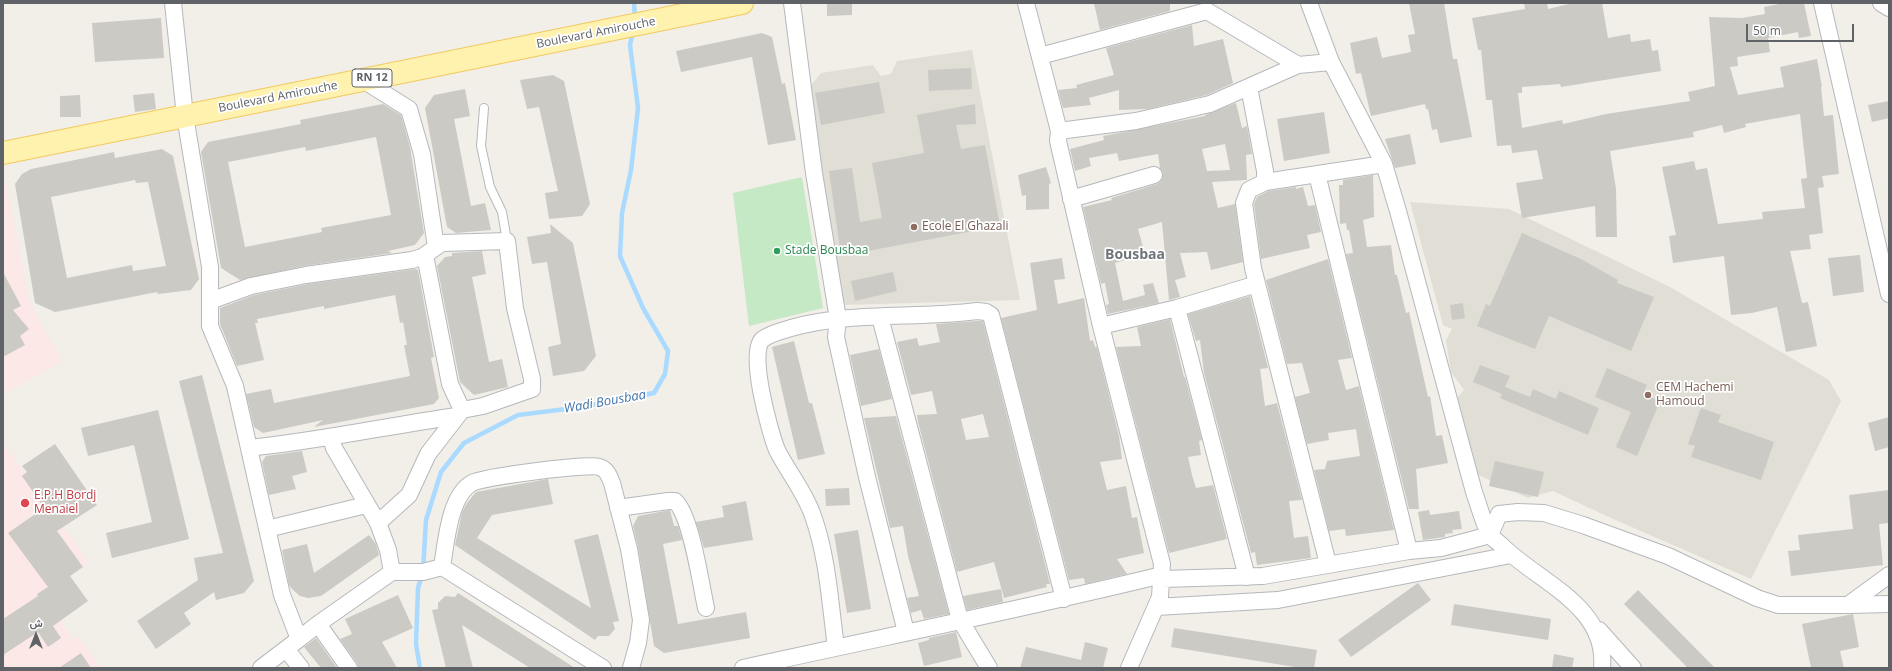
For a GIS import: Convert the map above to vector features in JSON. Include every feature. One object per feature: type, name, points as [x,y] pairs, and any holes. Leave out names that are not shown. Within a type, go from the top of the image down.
[{"type":"main road","name":"Boulevard Amirouche","points":[[3,153],[742,3]]},
{"type":"street","points":[[172,3],[185,116],[210,267],[210,326],[235,386],[292,644],[301,668]]},
{"type":"street","points":[[792,3],[814,173],[838,319],[836,337],[867,477],[906,632]]},
{"type":"street","points":[[1026,3],[1059,131],[1058,141],[1101,326],[1162,564],[1160,597],[1129,668]]},
{"type":"street","points":[[1309,3],[1331,62],[1384,164],[1474,492],[1490,534],[1511,555],[1564,593],[1589,618],[1634,668]]},
{"type":"street","points":[[1822,3],[1889,294]]},
{"type":"street","points":[[1881,3],[1889,8]]},
{"type":"street","points":[[1040,56],[1207,11],[1298,65]]},
{"type":"street","points":[[1059,131],[1136,121],[1210,104],[1298,65],[1331,62]]},
{"type":"street","points":[[364,80],[409,109],[422,154],[430,251],[450,384],[460,413]]},
{"type":"street","points":[[1249,87],[1265,171],[1265,182]]},
{"type":"street","points":[[1328,564],[1253,268],[1244,203],[1249,190],[1265,182],[1384,164]]},
{"type":"street","points":[[1317,174],[1408,551]]},
{"type":"street","points":[[1071,199],[1154,175]]},
{"type":"street","points":[[210,301],[251,286],[306,275],[412,260],[442,243],[507,241],[514,308],[532,379],[532,389],[460,413],[331,437],[248,448]]},
{"type":"street","points":[[1101,326],[1177,308],[1258,284]]},
{"type":"street","points":[[1177,308],[1247,577]]},
{"type":"street","points":[[836,647],[823,555],[813,516],[777,449],[766,414],[757,366],[757,350],[761,340],[771,334],[817,321],[977,311],[986,312],[991,315],[1064,599]]},
{"type":"street","points":[[880,317],[960,620],[990,668]]},
{"type":"street","points":[[378,524],[409,495],[428,454],[460,413]]},
{"type":"street","points":[[331,437],[334,448],[378,524],[388,550],[392,572]]},
{"type":"street","points":[[442,567],[449,522],[460,495],[472,483],[500,477],[593,465],[602,467],[608,472],[629,549],[641,620],[638,643],[632,668]]},
{"type":"street","points":[[618,508],[668,501],[675,501],[679,504],[686,520],[706,608]]},
{"type":"street","points":[[267,530],[366,505]]},
{"type":"street","points":[[743,668],[1162,577],[1263,576],[1408,551],[1441,548],[1490,534],[1499,514],[1518,512],[1544,513],[1617,536],[1668,556],[1757,598],[1778,606],[1848,606],[1889,604]]},
{"type":"street","points":[[1156,607],[1278,600],[1511,555]]},
{"type":"street","points":[[261,668],[318,624],[392,572],[422,572],[442,567],[603,668]]},
{"type":"street","points":[[1848,606],[1889,575]]},
{"type":"street","points":[[1589,618],[1600,639],[1604,654],[1602,668]]},
{"type":"street","points":[[318,624],[349,668]]},
{"type":"lane","points":[[484,108],[481,146],[490,188],[502,212],[507,241]]},
{"type":"shaded area","name":"Ecole El Ghazali","points":[[972,50],[1020,300],[843,305],[809,161],[821,157],[808,89],[821,73],[873,65],[881,76],[891,74],[897,61]]},
{"type":"shaded area","points":[[3,183],[7,183],[28,298],[62,362],[3,394]]},
{"type":"shaded area","name":"CEM Hachemi Hamoud","points":[[1410,202],[1509,209],[1670,287],[1829,380],[1841,401],[1751,579],[1553,491],[1528,498],[1472,472],[1453,402],[1464,390],[1451,372],[1446,340],[1452,329],[1443,325]]},
{"type":"shaded area","name":"E.P.H Bordj Menaiel","points":[[3,443],[89,562],[70,577],[58,619],[73,639],[78,637],[102,668],[3,668]]},
{"type":"green space","name":"Stade Bousbaa","points":[[802,177],[823,308],[749,326],[733,193]]},
{"type":"building","points":[[827,3],[852,3],[852,15],[827,16]]},
{"type":"building","points":[[1094,3],[1170,3],[1170,11],[1100,30]]},
{"type":"building","points":[[1409,3],[1444,3],[1453,59],[1457,59],[1472,137],[1440,143],[1437,129],[1432,130],[1428,109],[1426,109],[1425,104],[1371,116],[1361,73],[1356,74],[1350,43],[1377,37],[1382,58],[1411,52],[1408,35],[1415,34]]},
{"type":"building","points":[[1524,3],[1547,3],[1548,9],[1573,3],[1602,3],[1608,38],[1630,34],[1631,42],[1650,39],[1652,51],[1658,50],[1661,71],[1561,87],[1560,84],[1522,87],[1522,93],[1518,93],[1522,128],[1562,120],[1563,124],[1606,114],[1690,101],[1688,92],[1715,86],[1709,17],[1742,18],[1765,14],[1764,7],[1784,3],[1804,3],[1811,36],[1799,38],[1798,32],[1768,38],[1770,52],[1737,57],[1738,66],[1730,67],[1738,95],[1784,87],[1780,67],[1817,59],[1822,87],[1824,116],[1833,115],[1839,174],[1822,176],[1824,187],[1818,188],[1823,233],[1809,235],[1811,249],[1790,251],[1802,303],[1808,302],[1817,346],[1786,352],[1777,307],[1752,313],[1731,315],[1724,256],[1673,263],[1669,236],[1676,235],[1662,167],[1694,161],[1696,170],[1707,168],[1718,224],[1763,219],[1762,212],[1805,208],[1801,179],[1807,178],[1800,114],[1745,124],[1746,127],[1724,133],[1722,125],[1693,132],[1694,137],[1610,151],[1616,189],[1617,237],[1596,237],[1595,206],[1522,218],[1516,183],[1543,179],[1537,150],[1512,153],[1511,145],[1497,146],[1492,100],[1486,100],[1481,50],[1478,50],[1472,18],[1525,9]]},
{"type":"building","points":[[161,18],[164,58],[95,62],[92,23]]},
{"type":"building","points":[[1192,25],[1194,46],[1223,39],[1233,83],[1207,95],[1148,109],[1119,110],[1119,90],[1089,98],[1091,105],[1063,108],[1058,90],[1077,88],[1076,85],[1114,75],[1106,48]]},
{"type":"building","points":[[762,33],[772,37],[782,84],[785,83],[796,140],[768,145],[752,57],[681,72],[676,51]]},
{"type":"building","points":[[971,68],[972,89],[929,91],[928,70]]},
{"type":"building","points":[[553,75],[564,81],[590,204],[582,216],[549,219],[545,193],[558,191],[539,107],[527,109],[520,80]]},
{"type":"building","points":[[879,82],[885,113],[821,125],[815,93]]},
{"type":"building","points":[[465,89],[470,116],[454,119],[471,206],[485,203],[491,230],[456,233],[447,227],[425,108],[434,95]]},
{"type":"building","points":[[154,93],[156,109],[135,112],[133,95]]},
{"type":"building","points":[[80,95],[81,117],[60,117],[60,96]]},
{"type":"building","points":[[1889,101],[1889,118],[1872,122],[1868,105]]},
{"type":"building","points":[[1236,103],[1242,128],[1247,126],[1252,154],[1246,155],[1247,180],[1212,182],[1218,208],[1235,204],[1243,262],[1211,270],[1207,252],[1180,253],[1186,277],[1175,280],[1180,297],[1169,300],[1162,222],[1138,229],[1145,254],[1115,263],[1123,301],[1145,295],[1143,285],[1153,283],[1159,303],[1108,314],[1106,305],[1109,304],[1105,283],[1101,284],[1083,207],[1112,200],[1111,198],[1157,184],[1161,181],[1163,173],[1160,168],[1158,154],[1119,161],[1117,153],[1089,158],[1091,166],[1075,171],[1070,149],[1104,140],[1103,136],[1205,115]],"holes":[[[1225,144],[1230,170],[1207,171],[1202,149]]]},
{"type":"building","points":[[383,104],[401,115],[410,147],[424,233],[415,245],[388,251],[392,253],[304,266],[240,280],[221,268],[201,152],[208,142],[301,124],[300,120]],"holes":[[[376,137],[391,215],[321,228],[322,232],[245,247],[228,162],[305,147],[306,151]]]},
{"type":"building","points":[[975,104],[976,124],[956,125],[961,149],[985,145],[1000,226],[841,256],[829,171],[852,168],[860,222],[882,218],[872,163],[924,153],[917,115]]},
{"type":"building","points":[[1324,112],[1330,153],[1284,161],[1277,119]]},
{"type":"building","points":[[1410,134],[1416,164],[1395,168],[1385,139]]},
{"type":"building","points":[[162,149],[173,156],[199,279],[191,290],[158,294],[157,292],[55,312],[35,303],[15,184],[22,174],[31,169],[114,152],[115,158]],"holes":[[[135,180],[136,183],[148,182],[166,266],[133,271],[132,265],[67,278],[51,197]]]},
{"type":"building","points":[[1046,167],[1051,183],[1049,184],[1049,209],[1026,210],[1026,195],[1022,196],[1018,175]]},
{"type":"building","points":[[1373,175],[1374,217],[1363,220],[1367,247],[1391,245],[1395,275],[1397,275],[1406,313],[1409,312],[1428,397],[1430,396],[1436,436],[1442,435],[1448,463],[1416,469],[1419,509],[1409,509],[1346,254],[1353,253],[1349,230],[1347,230],[1346,223],[1340,224],[1339,185],[1343,185],[1343,180]]},
{"type":"building","points":[[1296,187],[1296,189],[1303,187],[1308,206],[1315,205],[1321,232],[1307,235],[1310,248],[1261,259],[1254,204],[1257,197],[1268,191]]},
{"type":"building","points":[[550,224],[573,243],[596,356],[584,371],[553,376],[548,347],[561,344],[547,262],[532,264],[527,237],[551,233]]},
{"type":"building","points":[[1522,233],[1581,259],[1618,280],[1617,283],[1654,297],[1631,351],[1549,316],[1535,349],[1477,326],[1486,304],[1490,306]]},
{"type":"building","points":[[482,251],[486,274],[472,277],[489,362],[502,359],[508,387],[474,395],[460,382],[437,266],[445,257],[452,256],[452,253]]},
{"type":"building","points":[[1860,255],[1864,292],[1833,296],[1828,258]]},
{"type":"building","points":[[1062,258],[1065,279],[1054,280],[1058,304],[1084,298],[1090,341],[1093,340],[1095,347],[1097,347],[1119,436],[1122,459],[1100,462],[1107,490],[1126,486],[1132,518],[1137,517],[1144,553],[1117,559],[1127,574],[1085,584],[1084,578],[1069,580],[1001,318],[1037,310],[1030,263]]},
{"type":"building","points":[[1328,259],[1352,358],[1338,360],[1346,390],[1359,386],[1394,530],[1346,536],[1345,529],[1329,531],[1314,470],[1325,469],[1327,461],[1360,456],[1356,429],[1328,433],[1329,440],[1307,444],[1295,397],[1310,393],[1302,363],[1287,364],[1266,280]]},
{"type":"building","points":[[416,269],[418,270],[434,357],[431,358],[439,398],[434,404],[314,427],[323,420],[263,433],[254,427],[246,394],[271,389],[274,403],[410,376],[404,345],[407,345],[403,322],[400,323],[395,295],[324,309],[324,306],[257,319],[258,323],[255,323],[264,360],[237,366],[220,324],[220,308],[254,295],[308,284]]},
{"type":"building","points":[[3,272],[21,306],[13,310],[29,329],[20,336],[25,345],[3,357]]},
{"type":"building","points":[[893,272],[897,291],[855,301],[851,281]]},
{"type":"building","points":[[1250,296],[1268,368],[1260,369],[1265,406],[1277,403],[1302,500],[1289,501],[1294,538],[1308,536],[1311,558],[1257,565],[1255,552],[1251,553],[1204,373],[1200,340],[1196,341],[1188,314]]},
{"type":"building","points":[[1463,303],[1465,318],[1452,320],[1450,305]]},
{"type":"building","points":[[1170,319],[1184,377],[1202,440],[1199,441],[1201,455],[1188,457],[1192,475],[1196,488],[1213,485],[1227,539],[1169,553],[1116,347],[1141,346],[1137,327]]},
{"type":"building","points":[[983,321],[1050,584],[1046,584],[1047,587],[1004,598],[994,562],[957,572],[917,415],[937,414],[932,391],[911,395],[897,342],[917,338],[919,346],[940,342],[936,324]],"holes":[[[983,414],[989,437],[966,440],[961,419]]]},
{"type":"building","points":[[794,341],[809,403],[812,403],[825,454],[798,460],[772,347]]},
{"type":"building","points":[[879,349],[892,399],[861,406],[850,355]]},
{"type":"building","points":[[1480,365],[1510,376],[1505,387],[1530,397],[1533,389],[1556,399],[1559,391],[1599,408],[1588,435],[1500,398],[1502,394],[1473,382]]},
{"type":"building","points":[[1607,368],[1647,385],[1643,394],[1660,401],[1637,456],[1616,447],[1631,412],[1595,397]]},
{"type":"building","points":[[202,375],[254,581],[244,593],[216,600],[214,592],[184,613],[191,624],[156,649],[137,621],[198,580],[194,558],[223,553],[179,381]]},
{"type":"building","points":[[1701,408],[1721,415],[1718,422],[1774,442],[1761,480],[1691,457],[1695,446],[1688,444]]},
{"type":"building","points":[[158,410],[189,539],[112,558],[106,533],[152,522],[134,445],[88,456],[81,428]]},
{"type":"building","points":[[896,416],[949,614],[924,619],[921,610],[911,613],[907,598],[919,596],[908,556],[903,526],[890,528],[864,418]]},
{"type":"building","points":[[1889,417],[1889,447],[1875,451],[1868,423]]},
{"type":"building","points":[[55,444],[97,505],[57,531],[83,567],[70,576],[88,601],[53,626],[61,638],[48,647],[38,632],[3,655],[3,619],[38,596],[37,594],[48,587],[8,533],[44,508],[22,476],[27,472],[22,466]]},
{"type":"building","points":[[302,451],[307,472],[292,476],[296,489],[269,495],[262,462],[266,456]]},
{"type":"building","points":[[1495,461],[1544,472],[1538,497],[1489,486]]},
{"type":"building","points":[[548,479],[553,504],[492,515],[477,538],[591,608],[574,540],[598,534],[619,621],[613,622],[615,629],[609,636],[598,636],[595,640],[455,545],[462,512],[476,492]]},
{"type":"building","points":[[849,488],[850,505],[826,506],[825,489]]},
{"type":"building","points":[[1889,490],[1889,523],[1879,524],[1883,565],[1791,576],[1788,551],[1800,550],[1798,535],[1853,529],[1849,495]]},
{"type":"building","points":[[746,501],[753,540],[704,548],[696,522],[724,517],[722,506]]},
{"type":"building","points":[[670,510],[674,526],[678,526],[682,540],[663,544],[678,624],[746,612],[750,638],[664,653],[654,646],[638,547],[633,526],[638,516]]},
{"type":"building","points":[[1429,510],[1430,515],[1459,511],[1462,529],[1452,530],[1453,533],[1445,534],[1445,537],[1423,540],[1418,512]]},
{"type":"building","points":[[858,530],[871,609],[847,613],[834,534]]},
{"type":"building","points":[[369,535],[376,544],[379,555],[321,596],[308,598],[300,596],[289,585],[282,550],[307,544],[314,573]]},
{"type":"building","points":[[1418,583],[1431,600],[1351,657],[1338,640]]},
{"type":"building","points":[[1001,589],[1003,602],[967,610],[963,596]]},
{"type":"building","points":[[1638,590],[1715,668],[1688,668],[1624,604]]},
{"type":"building","points":[[458,593],[575,668],[530,668],[462,625],[473,668],[446,668],[432,610],[438,609],[438,603],[445,596],[455,597]]},
{"type":"building","points":[[398,595],[413,628],[382,642],[397,668],[358,668],[357,663],[340,639],[352,634],[345,619]]},
{"type":"building","points":[[1454,604],[1551,619],[1548,640],[1451,625]]},
{"type":"building","points":[[1853,614],[1859,647],[1840,651],[1844,668],[1811,668],[1802,624]]},
{"type":"building","points":[[1174,628],[1317,650],[1314,668],[1301,668],[1171,647]]},
{"type":"building","points":[[956,632],[962,657],[924,666],[918,643],[929,640],[929,638]]},
{"type":"building","points":[[316,638],[337,668],[321,668],[304,647]]},
{"type":"building","points":[[1085,642],[1108,648],[1103,668],[1020,668],[1026,647],[1081,660]]},
{"type":"building","points":[[81,653],[91,668],[59,668]]},
{"type":"building","points":[[1554,654],[1574,658],[1572,668],[1552,668]]},
{"type":"waterway","name":"Wadi Bousbaa","points":[[634,3],[635,18]]},
{"type":"waterway","name":"Wadi Bousbaa","points":[[420,668],[416,644],[418,588],[423,572],[426,520],[441,472],[464,443],[518,415],[582,407],[654,393],[665,374],[668,351],[643,308],[620,256],[622,213],[631,170],[638,108],[630,45],[633,31]]},
{"type":"place","name":"Ecole El Ghazali","points":[[914,227]]},
{"type":"place","name":"Stade Bousbaa","points":[[777,251]]},
{"type":"place","name":"CEM Hachemi Hamoud","points":[[1648,395]]},
{"type":"place","name":"E.P.H Bordj Menaiel","points":[[25,503]]},
{"type":"district","name":"Bousbaa","points":[[1135,255]]}]
